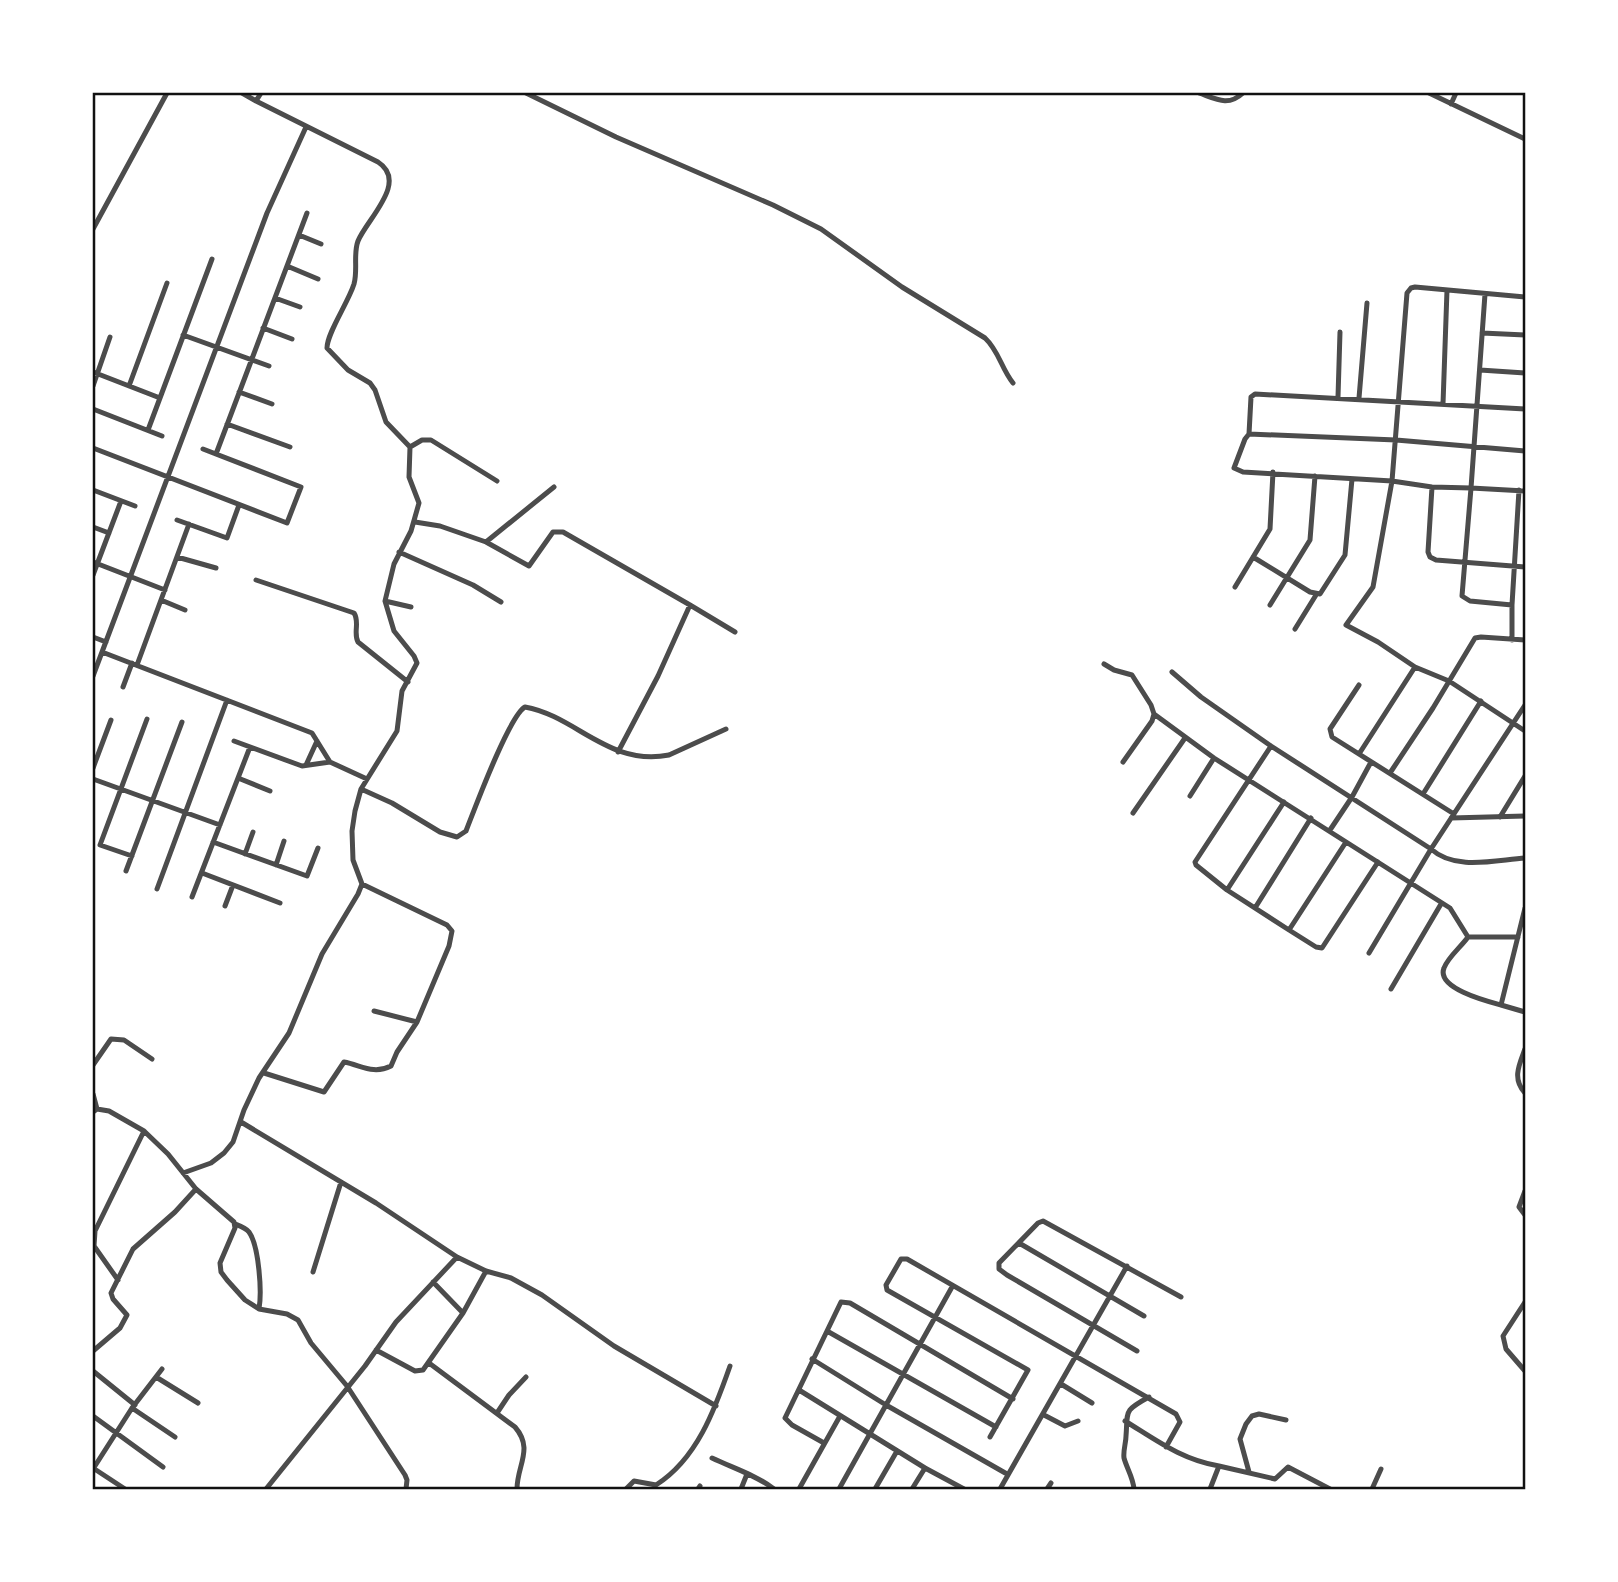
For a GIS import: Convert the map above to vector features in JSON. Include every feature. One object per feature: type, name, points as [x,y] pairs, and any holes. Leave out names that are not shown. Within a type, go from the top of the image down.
[{"type":"street","points":[[93,229],[167,93]]},
{"type":"street","points":[[183,1173],[211,1163],[233,1142],[251,1093],[289,1033],[322,954],[358,894],[362,884],[353,860],[352,831],[361,789],[397,731],[400,701],[416,659],[394,631],[385,601],[388,581],[415,522],[419,503],[409,477],[410,447],[386,422],[370,383],[348,370],[327,348],[329,336],[354,284],[356,245],[388,190],[390,176],[385,166],[378,162],[242,93]]},
{"type":"street","points":[[256,101],[261,93]]},
{"type":"street","points":[[526,93],[616,137],[774,205],[821,229],[902,287],[985,338],[995,347],[1005,373],[1013,383]]},
{"type":"street","points":[[1199,93],[1227,103],[1243,93]]},
{"type":"street","points":[[1429,93],[1525,139]]},
{"type":"street","points":[[1451,104],[1456,93]]},
{"type":"street","points":[[93,674],[267,213],[306,127]]},
{"type":"street","points":[[216,454],[307,213]]},
{"type":"street","points":[[299,235],[321,244]]},
{"type":"street","points":[[148,430],[212,259]]},
{"type":"street","points":[[287,266],[318,279]]},
{"type":"street","points":[[129,386],[167,283]]},
{"type":"street","points":[[1525,297],[1411,288],[1405,297],[1392,481],[1373,587],[1346,625],[1378,642],[1415,667],[1449,681],[1525,731]]},
{"type":"street","points":[[1443,404],[1447,290]]},
{"type":"street","points":[[1485,294],[1462,596],[1470,601],[1512,604]]},
{"type":"street","points":[[275,298],[300,307]]},
{"type":"street","points":[[1359,398],[1367,303]]},
{"type":"street","points":[[263,328],[292,339]]},
{"type":"street","points":[[1338,397],[1340,332]]},
{"type":"street","points":[[1482,332],[1525,335]]},
{"type":"street","points":[[183,335],[269,366]]},
{"type":"street","points":[[93,386],[95,373],[110,337]]},
{"type":"street","points":[[1480,370],[1525,373]]},
{"type":"street","points":[[95,373],[160,398]]},
{"type":"street","points":[[239,392],[272,404]]},
{"type":"street","points":[[1512,640],[1514,566],[1522,491],[1432,487],[1392,481],[1235,470],[1235,463],[1249,434],[1252,395],[1359,398],[1525,409]]},
{"type":"street","points":[[93,409],[162,436]]},
{"type":"street","points":[[227,424],[290,447]]},
{"type":"street","points":[[1249,434],[1396,440],[1525,451]]},
{"type":"street","points":[[410,447],[422,439],[431,440],[497,481]]},
{"type":"street","points":[[93,448],[286,523],[301,487],[204,449]]},
{"type":"street","points":[[1235,587],[1272,523],[1273,472]]},
{"type":"street","points":[[1270,605],[1310,540],[1315,476]]},
{"type":"street","points":[[1295,629],[1316,594],[1323,590],[1345,555],[1352,479]]},
{"type":"street","points":[[486,542],[554,487]]},
{"type":"street","points":[[1432,487],[1429,555],[1436,560],[1525,567]]},
{"type":"street","points":[[93,490],[135,506]]},
{"type":"street","points":[[93,575],[95,563],[121,501]]},
{"type":"street","points":[[177,520],[227,538],[239,505]]},
{"type":"street","points":[[415,522],[440,526],[486,542],[529,566],[553,532],[563,532],[735,632]]},
{"type":"street","points":[[123,687],[161,600],[189,524]]},
{"type":"street","points":[[93,527],[109,533]]},
{"type":"street","points":[[399,552],[472,585],[501,603]]},
{"type":"street","points":[[177,557],[216,568]]},
{"type":"street","points":[[1253,557],[1316,594]]},
{"type":"street","points":[[95,563],[165,590]]},
{"type":"street","points":[[256,580],[351,611],[357,617],[358,642],[408,682]]},
{"type":"street","points":[[161,600],[185,610]]},
{"type":"street","points":[[385,601],[411,607]]},
{"type":"street","points":[[618,752],[691,605]]},
{"type":"street","points":[[93,637],[106,642]]},
{"type":"street","points":[[1390,773],[1475,638],[1525,640]]},
{"type":"street","points":[[102,652],[312,733],[330,762]]},
{"type":"street","points":[[1104,664],[1132,675],[1154,714],[1185,738],[1452,910],[1468,937]]},
{"type":"street","points":[[1359,754],[1415,667]]},
{"type":"street","points":[[1172,673],[1201,697],[1271,746],[1440,857],[1457,862],[1525,858]]},
{"type":"street","points":[[1359,685],[1330,733],[1338,741],[1453,816],[1525,816]]},
{"type":"street","points":[[157,889],[228,700]]},
{"type":"street","points":[[1423,794],[1481,701]]},
{"type":"street","points":[[1369,953],[1431,849],[1525,705]]},
{"type":"street","points":[[361,789],[393,803],[440,832],[457,837],[466,831],[502,744],[521,709],[525,707],[538,710],[618,752],[660,757],[726,729]]},
{"type":"street","points":[[1123,762],[1152,721],[1154,714]]},
{"type":"street","points":[[132,856],[100,845],[147,719]]},
{"type":"street","points":[[93,768],[111,720]]},
{"type":"street","points":[[126,871],[182,722]]},
{"type":"street","points":[[1133,813],[1185,738]]},
{"type":"street","points":[[234,741],[302,766],[330,762],[367,779]]},
{"type":"street","points":[[306,765],[317,741]]},
{"type":"street","points":[[1271,746],[1195,862],[1197,867],[1227,890],[1316,947],[1322,948],[1378,862]]},
{"type":"street","points":[[192,897],[250,747]]},
{"type":"street","points":[[1190,796],[1214,758]]},
{"type":"street","points":[[1329,830],[1352,797],[1371,762]]},
{"type":"street","points":[[1500,817],[1525,776]]},
{"type":"street","points":[[238,778],[270,791]]},
{"type":"street","points":[[93,779],[220,825]]},
{"type":"street","points":[[1227,890],[1284,802]]},
{"type":"street","points":[[1255,908],[1311,818]]},
{"type":"street","points":[[245,854],[253,832]]},
{"type":"street","points":[[276,865],[285,841]]},
{"type":"street","points":[[213,842],[307,876],[318,848]]},
{"type":"street","points":[[1289,930],[1346,842]]},
{"type":"street","points":[[202,873],[280,902]]},
{"type":"street","points":[[264,1073],[324,1092],[344,1062],[379,1071],[390,1066],[417,1021],[451,940],[451,928],[362,884]]},
{"type":"street","points":[[225,906],[233,885]]},
{"type":"street","points":[[1391,989],[1441,904]]},
{"type":"street","points":[[1501,1005],[1525,908]]},
{"type":"street","points":[[1468,937],[1518,937]]},
{"type":"street","points":[[1468,937],[1444,966],[1442,977],[1445,982],[1470,995],[1525,1012]]},
{"type":"street","points":[[374,1011],[417,1021]]},
{"type":"street","points":[[93,1065],[111,1039],[118,1038],[152,1059]]},
{"type":"street","points":[[1525,1049],[1517,1077],[1520,1088],[1525,1093]]},
{"type":"street","points":[[93,1094],[95,1111],[109,1111],[144,1131],[168,1154],[196,1189],[235,1224],[248,1230],[253,1239],[260,1290],[259,1309]]},
{"type":"street","points":[[241,1122],[341,1182],[457,1257],[486,1271],[501,1273],[542,1295],[614,1346],[716,1406]]},
{"type":"street","points":[[118,1280],[93,1247],[95,1231],[144,1131]]},
{"type":"street","points":[[313,1272],[341,1182]]},
{"type":"street","points":[[93,1351],[120,1328],[126,1319],[125,1312],[111,1293],[133,1249],[175,1212],[196,1189]]},
{"type":"street","points":[[1525,1191],[1519,1207],[1525,1215]]},
{"type":"street","points":[[1137,1351],[999,1269],[999,1263],[1043,1221],[1181,1297]]},
{"type":"street","points":[[235,1224],[220,1263],[221,1272],[245,1300],[259,1309],[287,1314],[298,1320],[311,1343],[347,1386],[405,1475],[406,1489]]},
{"type":"street","points":[[1019,1242],[1144,1316]]},
{"type":"street","points":[[266,1489],[396,1322],[457,1257]]},
{"type":"street","points":[[1028,1370],[887,1290],[886,1284],[904,1258],[1176,1414],[1180,1422],[1166,1447]]},
{"type":"street","points":[[1000,1489],[1128,1266]]},
{"type":"street","points":[[376,1350],[418,1371],[424,1370],[463,1313],[486,1271]]},
{"type":"street","points":[[433,1282],[463,1313]]},
{"type":"street","points":[[839,1489],[952,1287]]},
{"type":"street","points":[[824,1443],[792,1425],[785,1418],[841,1302],[847,1302],[1013,1399]]},
{"type":"street","points":[[1525,1303],[1503,1336],[1506,1349],[1525,1371]]},
{"type":"street","points":[[827,1331],[996,1427]]},
{"type":"street","points":[[812,1359],[1007,1474]]},
{"type":"street","points":[[429,1363],[515,1427],[524,1440],[517,1489]]},
{"type":"street","points":[[990,1437],[1033,1363]]},
{"type":"street","points":[[656,1485],[679,1466],[698,1439],[716,1406],[730,1366]]},
{"type":"street","points":[[125,1489],[93,1469],[162,1368]]},
{"type":"street","points":[[93,1371],[175,1437]]},
{"type":"street","points":[[156,1377],[198,1403]]},
{"type":"street","points":[[497,1413],[526,1377]]},
{"type":"street","points":[[1061,1384],[1092,1403]]},
{"type":"street","points":[[799,1390],[954,1487],[964,1489]]},
{"type":"street","points":[[1134,1489],[1124,1454],[1125,1421],[1132,1408],[1149,1397]]},
{"type":"street","points":[[1044,1415],[1065,1426],[1078,1421]]},
{"type":"street","points":[[1249,1472],[1240,1439],[1246,1424],[1252,1416],[1259,1415],[1286,1420]]},
{"type":"street","points":[[93,1416],[163,1467]]},
{"type":"street","points":[[799,1489],[840,1416]]},
{"type":"street","points":[[1125,1421],[1166,1447],[1197,1462],[1275,1479],[1288,1467],[1330,1489]]},
{"type":"street","points":[[875,1489],[897,1451]]},
{"type":"street","points":[[712,1458],[760,1479],[775,1489]]},
{"type":"street","points":[[1210,1489],[1219,1466]]},
{"type":"street","points":[[912,1489],[925,1468]]},
{"type":"street","points":[[1372,1489],[1381,1469]]},
{"type":"street","points":[[741,1489],[747,1474]]},
{"type":"street","points":[[626,1489],[634,1481],[656,1485],[662,1489]]}]
